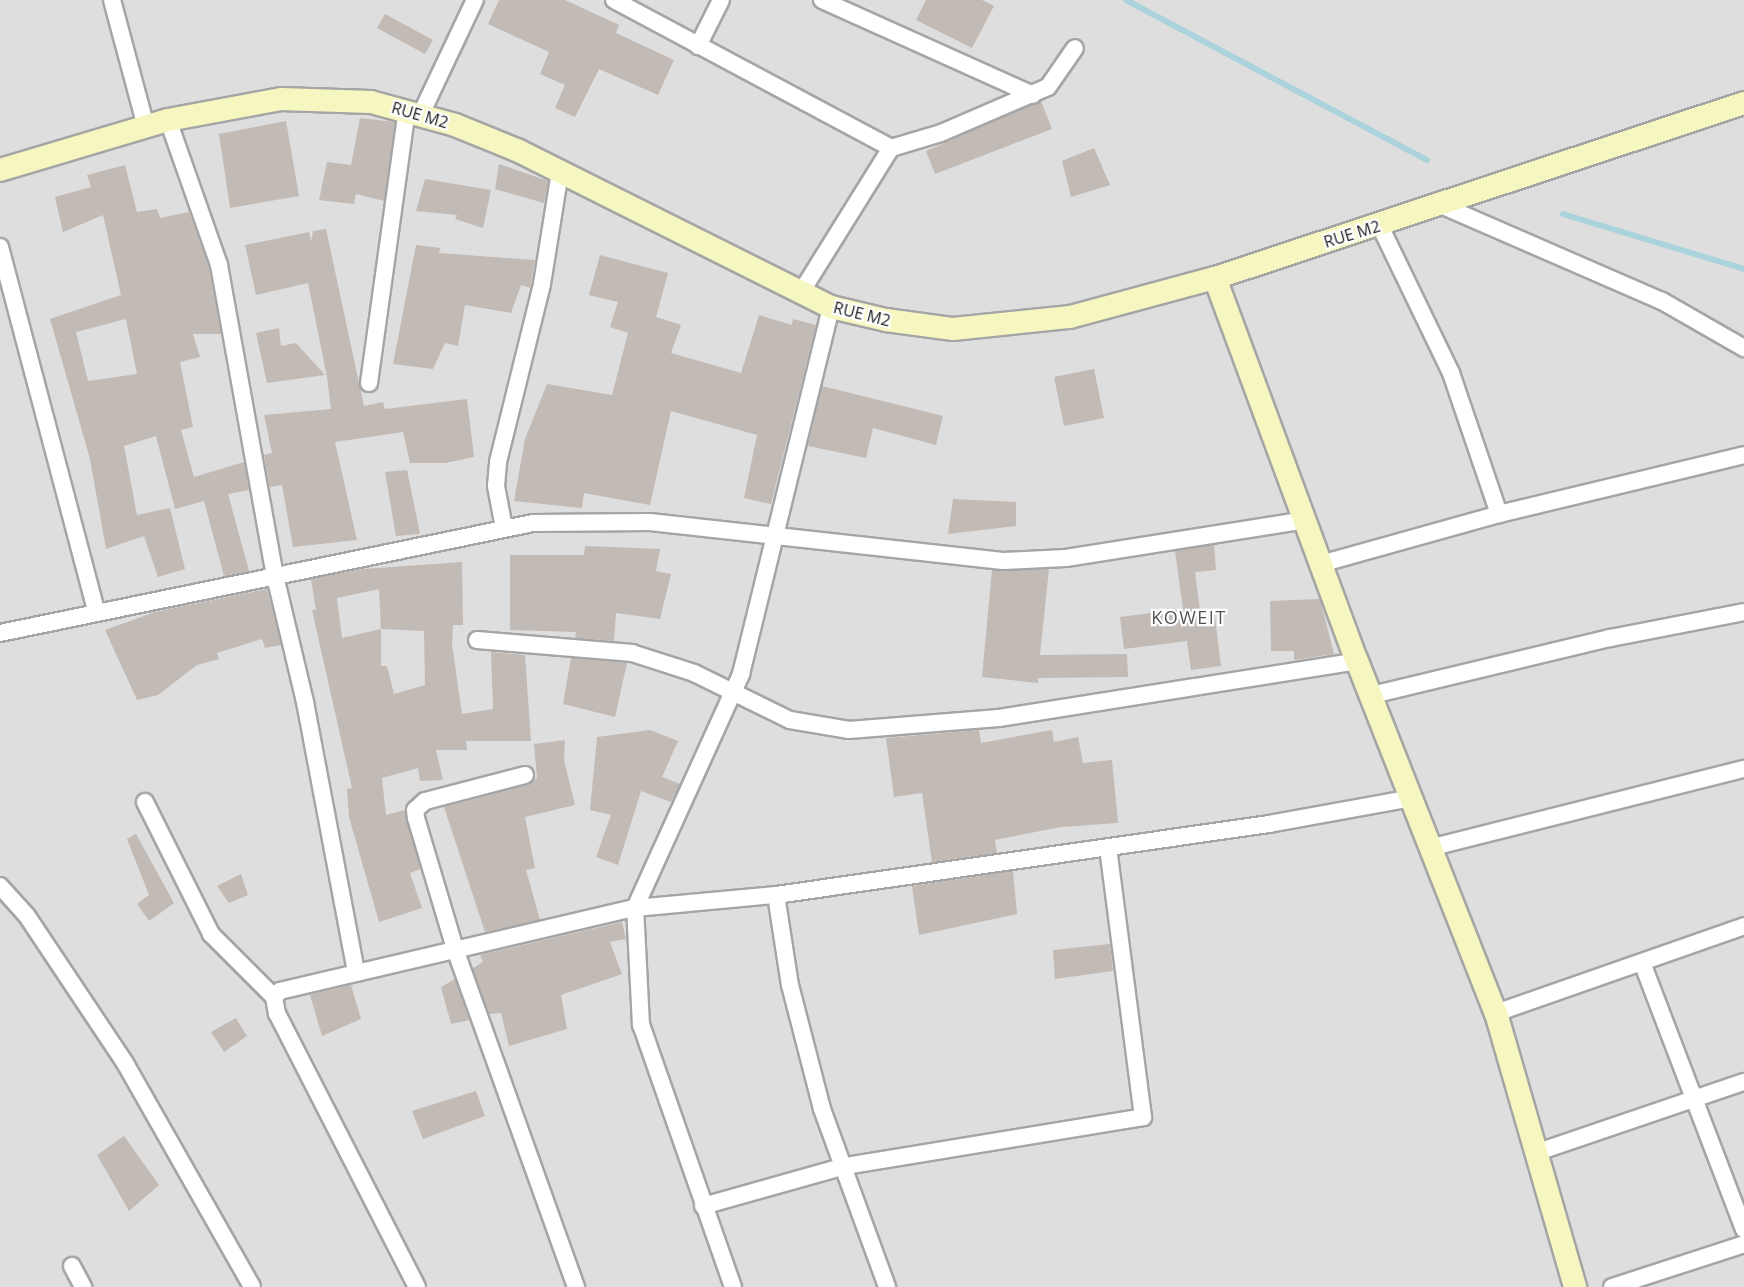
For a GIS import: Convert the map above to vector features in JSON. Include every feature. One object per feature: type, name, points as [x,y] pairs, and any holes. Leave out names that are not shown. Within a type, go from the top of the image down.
[{"type":"street","points":[[112,0],[146,127]]},
{"type":"street","points":[[369,383],[414,112],[475,0]]},
{"type":"street","points":[[614,0],[891,148]]},
{"type":"street","points":[[698,46],[721,0]]},
{"type":"street","points":[[822,0],[1033,95]]},
{"type":"street","points":[[800,294],[891,148],[1033,95],[1059,76],[1075,48]]},
{"type":"street","name":"RUE M2","points":[[0,170],[168,120],[281,99],[371,102],[414,112],[466,129],[560,172],[800,294],[831,307],[918,326],[1014,326],[1070,317],[1215,278],[1380,226],[1744,103]]},
{"type":"street","points":[[168,120],[219,265],[275,576],[305,702],[356,972]]},
{"type":"street","points":[[504,528],[496,486],[498,462],[542,284],[560,172]]},
{"type":"street","points":[[1441,205],[1662,301],[1744,348]]},
{"type":"street","points":[[1380,226],[1451,373],[1498,514]]},
{"type":"street","points":[[0,247],[96,610]]},
{"type":"street","points":[[1215,278],[1324,563],[1357,661],[1433,847],[1496,1013],[1575,1287]]},
{"type":"street","points":[[733,1287],[641,1025],[635,908],[733,691],[752,639],[774,535],[831,307]]},
{"type":"street","points":[[1324,563],[1498,514],[1744,456]]},
{"type":"street","points":[[0,633],[96,610],[533,523],[650,522],[774,535],[921,555],[1015,561],[1066,558],[1306,520]]},
{"type":"street","points":[[1372,694],[1610,638],[1744,612]]},
{"type":"street","points":[[477,640],[632,652],[733,691],[790,720],[878,731],[1113,702],[1357,661]]},
{"type":"street","points":[[1433,847],[1744,769]]},
{"type":"street","points":[[525,775],[425,801],[415,810],[455,948],[576,1287]]},
{"type":"street","points":[[274,998],[288,987],[635,908],[776,895],[1108,848],[1413,798]]},
{"type":"street","points":[[145,802],[211,934],[274,998],[277,1014],[417,1287]]},
{"type":"street","points":[[703,1206],[845,1166],[1143,1116],[1108,848]]},
{"type":"street","points":[[0,886],[27,916],[125,1063],[252,1287]]},
{"type":"street","points":[[776,895],[802,1034],[822,1110],[845,1166],[887,1287]]},
{"type":"street","points":[[1496,1013],[1643,965],[1744,926]]},
{"type":"street","points":[[1643,965],[1692,1102],[1744,1229]]},
{"type":"street","points":[[1535,1153],[1692,1102],[1744,1082]]},
{"type":"street","points":[[1612,1287],[1744,1244]]},
{"type":"street","points":[[72,1266],[83,1287]]},
{"type":"shaded area","points":[[0,0],[1744,0],[1744,1287],[0,1287]]},
{"type":"building","points":[[499,0],[565,0],[619,25],[616,33],[674,60],[658,95],[599,69],[575,117],[555,108],[565,85],[540,74],[549,52],[488,24]]},
{"type":"building","points":[[926,0],[982,0],[994,6],[972,48],[916,20]]},
{"type":"building","points":[[385,14],[433,40],[425,54],[377,28]]},
{"type":"building","points":[[1041,101],[1052,129],[935,174],[926,151]]},
{"type":"building","points":[[360,118],[395,122],[384,201],[356,194],[354,204],[319,200],[327,162],[351,165]]},
{"type":"building","points":[[286,121],[299,196],[230,208],[219,134]]},
{"type":"building","points":[[1094,148],[1110,185],[1071,197],[1062,161]]},
{"type":"building","points":[[499,164],[548,181],[544,203],[495,189]]},
{"type":"building","points":[[125,165],[137,212],[157,209],[160,218],[189,212],[209,268],[221,334],[193,334],[200,357],[180,362],[193,427],[181,430],[194,477],[244,462],[249,490],[228,494],[249,571],[224,576],[204,501],[175,509],[156,436],[124,446],[137,515],[170,508],[185,569],[158,577],[144,536],[106,549],[90,459],[50,319],[121,295],[103,215],[63,232],[55,197],[91,187],[87,175]],"holes":[[[126,319],[137,374],[88,381],[76,332]]]},
{"type":"building","points":[[425,179],[491,190],[483,228],[455,219],[457,215],[416,211]]},
{"type":"building","points":[[326,229],[364,406],[383,402],[385,409],[467,399],[474,457],[445,463],[410,463],[403,432],[335,442],[357,540],[293,547],[282,485],[270,487],[264,455],[272,453],[264,415],[331,409],[327,377],[308,283],[256,295],[245,245],[309,232],[311,242],[313,231]]},
{"type":"building","points":[[416,245],[440,248],[439,253],[535,260],[530,288],[521,285],[511,313],[465,305],[458,346],[445,343],[433,369],[393,364]]},
{"type":"building","points":[[600,255],[668,273],[656,317],[681,325],[671,353],[741,373],[759,315],[792,325],[793,319],[816,325],[771,504],[744,498],[757,435],[671,411],[650,505],[584,493],[582,508],[514,501],[525,439],[547,384],[612,395],[628,333],[610,327],[618,302],[589,295]]},
{"type":"building","points":[[279,328],[281,346],[296,343],[325,375],[267,383],[256,333]]},
{"type":"building","points":[[1094,369],[1104,418],[1064,426],[1054,377]]},
{"type":"building","points":[[822,386],[943,416],[936,445],[873,428],[866,458],[808,446]]},
{"type":"building","points":[[407,470],[420,534],[396,536],[385,472]]},
{"type":"building","points":[[953,499],[1016,502],[1016,526],[948,534]]},
{"type":"building","points":[[1214,545],[1216,570],[1195,572],[1200,611],[1214,609],[1221,666],[1191,670],[1187,641],[1124,649],[1120,617],[1183,609],[1175,551]]},
{"type":"building","points":[[585,546],[660,549],[656,571],[671,574],[660,619],[616,613],[614,641],[575,638],[576,632],[510,630],[510,555],[584,555]]},
{"type":"building","points":[[462,562],[463,625],[453,625],[452,644],[462,714],[493,709],[491,652],[525,655],[531,741],[466,741],[467,750],[436,750],[443,780],[420,781],[418,768],[382,778],[386,815],[405,810],[420,869],[410,873],[422,908],[379,922],[349,817],[347,789],[352,788],[312,610],[316,610],[311,579],[363,569]],"holes":[[[379,589],[381,629],[342,638],[337,598]],[[381,629],[424,631],[425,685],[394,694],[387,666],[381,666]]]},
{"type":"building","points":[[1049,569],[1040,655],[1127,654],[1128,677],[1038,678],[1038,683],[982,677],[992,570]]},
{"type":"building","points":[[267,589],[281,645],[265,648],[262,639],[217,653],[219,659],[197,665],[158,695],[137,700],[105,630],[155,612]]},
{"type":"building","points":[[1320,599],[1334,654],[1294,660],[1294,651],[1271,651],[1270,601]]},
{"type":"building","points":[[571,658],[627,663],[615,717],[563,704]]},
{"type":"building","points":[[650,730],[678,741],[662,777],[680,784],[671,802],[641,791],[618,865],[596,857],[611,815],[590,810],[597,737]]},
{"type":"building","points":[[979,730],[981,743],[1052,730],[1054,742],[1078,737],[1083,763],[1112,760],[1118,823],[1061,827],[995,840],[997,853],[932,862],[922,793],[894,797],[886,738]]},
{"type":"building","points":[[565,740],[564,760],[575,805],[525,817],[535,868],[526,870],[540,920],[485,932],[444,807],[528,785],[537,778],[534,744]]},
{"type":"building","points":[[136,834],[174,903],[149,921],[137,904],[149,895],[127,839]]},
{"type":"building","points":[[1013,871],[1017,914],[919,935],[912,886]]},
{"type":"building","points":[[241,874],[248,895],[229,903],[217,886]]},
{"type":"building","points":[[622,922],[626,939],[610,942],[622,974],[561,995],[567,1029],[509,1046],[501,1013],[489,1014],[473,968],[483,962],[480,955]]},
{"type":"building","points":[[1110,944],[1113,971],[1055,979],[1053,950]]},
{"type":"building","points":[[455,979],[469,1020],[451,1024],[441,987]]},
{"type":"building","points":[[351,985],[361,1019],[322,1036],[310,995]]},
{"type":"building","points":[[236,1018],[247,1036],[224,1052],[211,1032]]},
{"type":"building","points":[[476,1091],[485,1116],[423,1139],[412,1111]]},
{"type":"building","points":[[124,1136],[159,1185],[129,1211],[97,1155]]},
{"type":"waterway","points":[[1126,0],[1427,160]]},
{"type":"waterway","points":[[1563,214],[1744,269]]},
{"type":"district","name":"KOWEIT","points":[[1189,617]]}]
